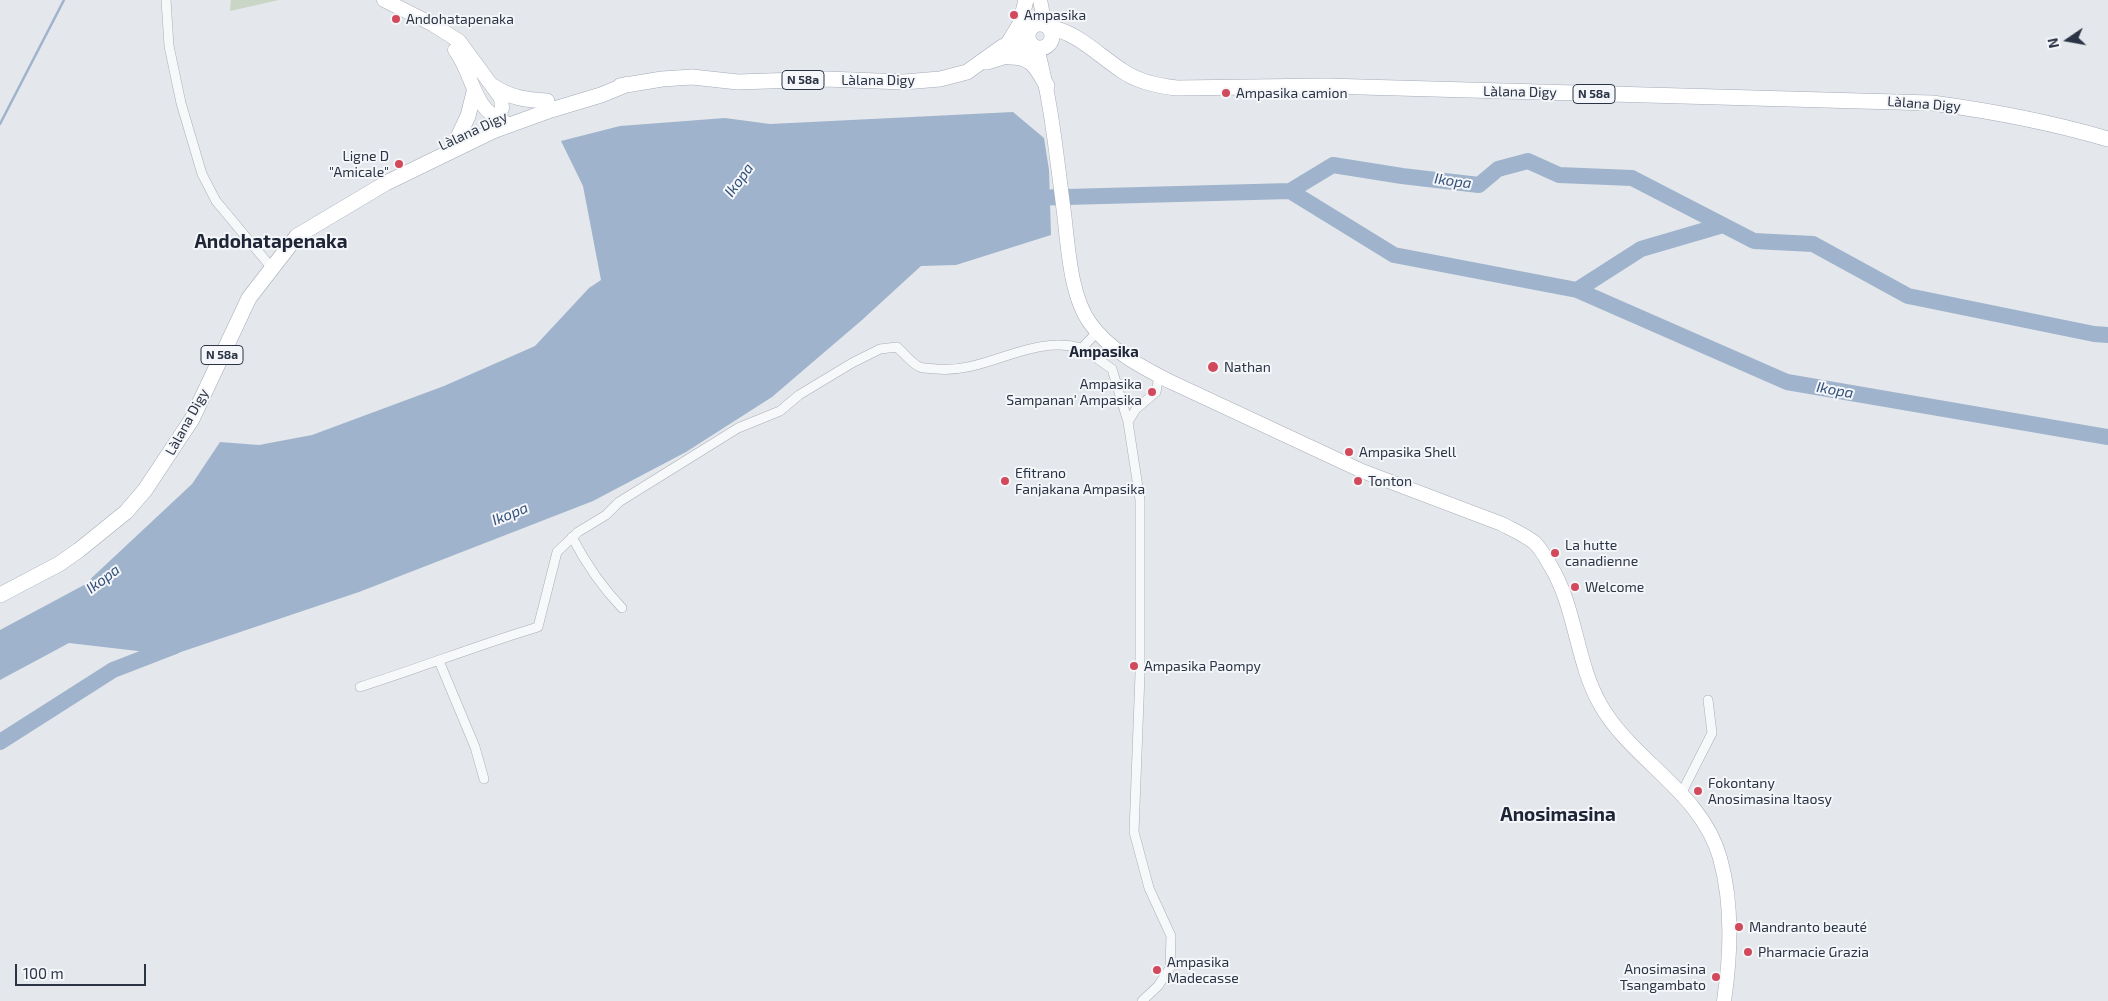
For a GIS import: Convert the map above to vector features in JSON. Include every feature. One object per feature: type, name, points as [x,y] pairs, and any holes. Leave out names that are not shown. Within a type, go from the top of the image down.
[{"type":"main road","points":[[1007,51],[1020,24],[1026,0]]},
{"type":"main road","points":[[1037,24],[1046,26],[1052,35],[1042,46],[1029,42],[1028,33],[1033,26],[1037,24]]},
{"type":"main road","name":"N 58a","points":[[1046,26],[1071,34],[1088,46]]},
{"type":"main road","name":"N 58a","points":[[1007,51],[1028,33]]},
{"type":"main road","name":"N 58a","points":[[1007,51],[1067,42],[1088,46]]},
{"type":"main road","name":"Làlana Digy","points":[[1088,46],[1122,71],[1138,80],[1157,86],[1177,88],[1326,86],[1932,103],[1988,110],[2040,121],[2108,139]]},
{"type":"main road","name":"Làlana Digy","points":[[0,595],[59,564],[126,512],[163,465],[192,419],[249,298],[271,267],[297,236],[386,183],[547,101],[599,89],[692,77],[738,82],[826,79],[904,82],[960,74],[1007,51]]},
{"type":"main road","name":"N 58a","points":[[1007,51],[1026,58],[1032,63],[1048,91]]},
{"type":"main road","name":"Làlana Digy","points":[[386,183],[409,162],[458,137],[602,95],[628,84]]},
{"type":"main road","points":[[494,86],[506,94],[516,97],[547,101]]},
{"type":"main road","points":[[458,137],[468,116],[474,92]]},
{"type":"street","points":[[166,0],[169,46],[176,84],[202,174],[216,201],[271,267]]},
{"type":"street","points":[[384,0],[432,24],[459,41],[501,98],[502,108],[499,125]]},
{"type":"street","points":[[1026,0],[1028,33]]},
{"type":"street","points":[[1040,0],[1046,26]]},
{"type":"street","points":[[447,34],[453,47],[463,60],[474,92],[486,111],[499,125]]},
{"type":"street","points":[[1042,46],[1070,258],[1080,304],[1088,321],[1097,332],[1125,355],[1159,376],[1362,471],[1502,524],[1523,534],[1536,544],[1556,574],[1565,594],[1599,704],[1612,722],[1681,794],[1703,820],[1720,857],[1726,888],[1730,928],[1724,1001]]},
{"type":"street","points":[[1082,348],[1097,332]]},
{"type":"street","points":[[360,687],[439,661],[487,642],[538,627],[557,552],[572,537],[606,515],[619,502],[738,428],[780,411],[799,395],[880,348],[897,347],[919,367],[950,370],[978,366],[1007,354],[1048,344],[1070,345],[1082,348],[1112,369],[1128,422],[1140,500],[1140,674],[1134,832],[1149,888],[1171,936],[1170,968],[1158,986],[1142,1001]]},
{"type":"street","points":[[1128,422],[1136,409],[1156,392],[1159,376]]},
{"type":"street","points":[[572,537],[588,567],[604,590],[622,608]]},
{"type":"street","points":[[439,661],[475,747],[484,779]]},
{"type":"street","points":[[1681,794],[1712,733],[1708,700]]},
{"type":"green space","points":[[231,0],[279,0],[230,11]]},
{"type":"water","points":[[1013,112],[1044,138],[1049,170],[1051,235],[956,265],[921,266],[862,320],[772,397],[686,452],[593,501],[359,592],[172,655],[69,643],[0,680],[0,630],[84,585],[192,484],[220,442],[259,445],[312,435],[444,386],[535,346],[589,288],[601,280],[583,186],[561,141],[620,126],[725,118],[770,124]]},
{"type":"waterway","points":[[0,124],[64,0]]},
{"type":"waterway","name":"Ikopa","points":[[1029,198],[1290,191],[1333,165],[1402,176],[1479,185],[1498,169],[1528,161],[1559,175],[1632,178],[1754,241],[1813,244],[1908,296],[2094,334],[2108,335]]},
{"type":"waterway","name":"Ikopa","points":[[1290,191],[1394,255],[1577,290],[1787,382],[2108,437]]},
{"type":"waterway","name":"Ikopa","points":[[1577,290],[1641,249],[1723,225]]},
{"type":"waterway","name":"Ikopa","points":[[0,742],[113,670],[175,646]]},
{"type":"place","name":"Ampasika","points":[[1014,15]]},
{"type":"place","name":"Andohatapenaka","points":[[396,19]]},
{"type":"place","name":"Ampasika camion","points":[[1226,93]]},
{"type":"place","name":"Ligne D \"Amicale\"","points":[[399,164]]},
{"type":"place","name":"Nathan","points":[[1213,367]]},
{"type":"place","name":"Ampasika Sampanan' Ampasika","points":[[1152,392]]},
{"type":"place","name":"Ampasika Shell","points":[[1349,452]]},
{"type":"place","name":"Efitrano Fanjakana Ampasika","points":[[1005,481]]},
{"type":"place","name":"Tonton","points":[[1358,481]]},
{"type":"place","name":"La hutte canadienne","points":[[1555,553]]},
{"type":"place","name":"Welcome","points":[[1575,587]]},
{"type":"place","name":"Ampasika Paompy","points":[[1134,666]]},
{"type":"place","name":"Fokontany Anosimasina Itaosy","points":[[1698,791]]},
{"type":"place","name":"Mandranto beauté","points":[[1739,927]]},
{"type":"place","name":"Pharmacie Grazia","points":[[1748,952]]},
{"type":"place","name":"Ampasika Madecasse","points":[[1157,970]]},
{"type":"place","name":"Anosimasina Tsangambato","points":[[1716,977]]},
{"type":"district","name":"Andohatapenaka","points":[[271,242]]},
{"type":"district","name":"Ampasika","points":[[1104,352]]},
{"type":"district","name":"Anosimasina","points":[[1558,815]]}]
